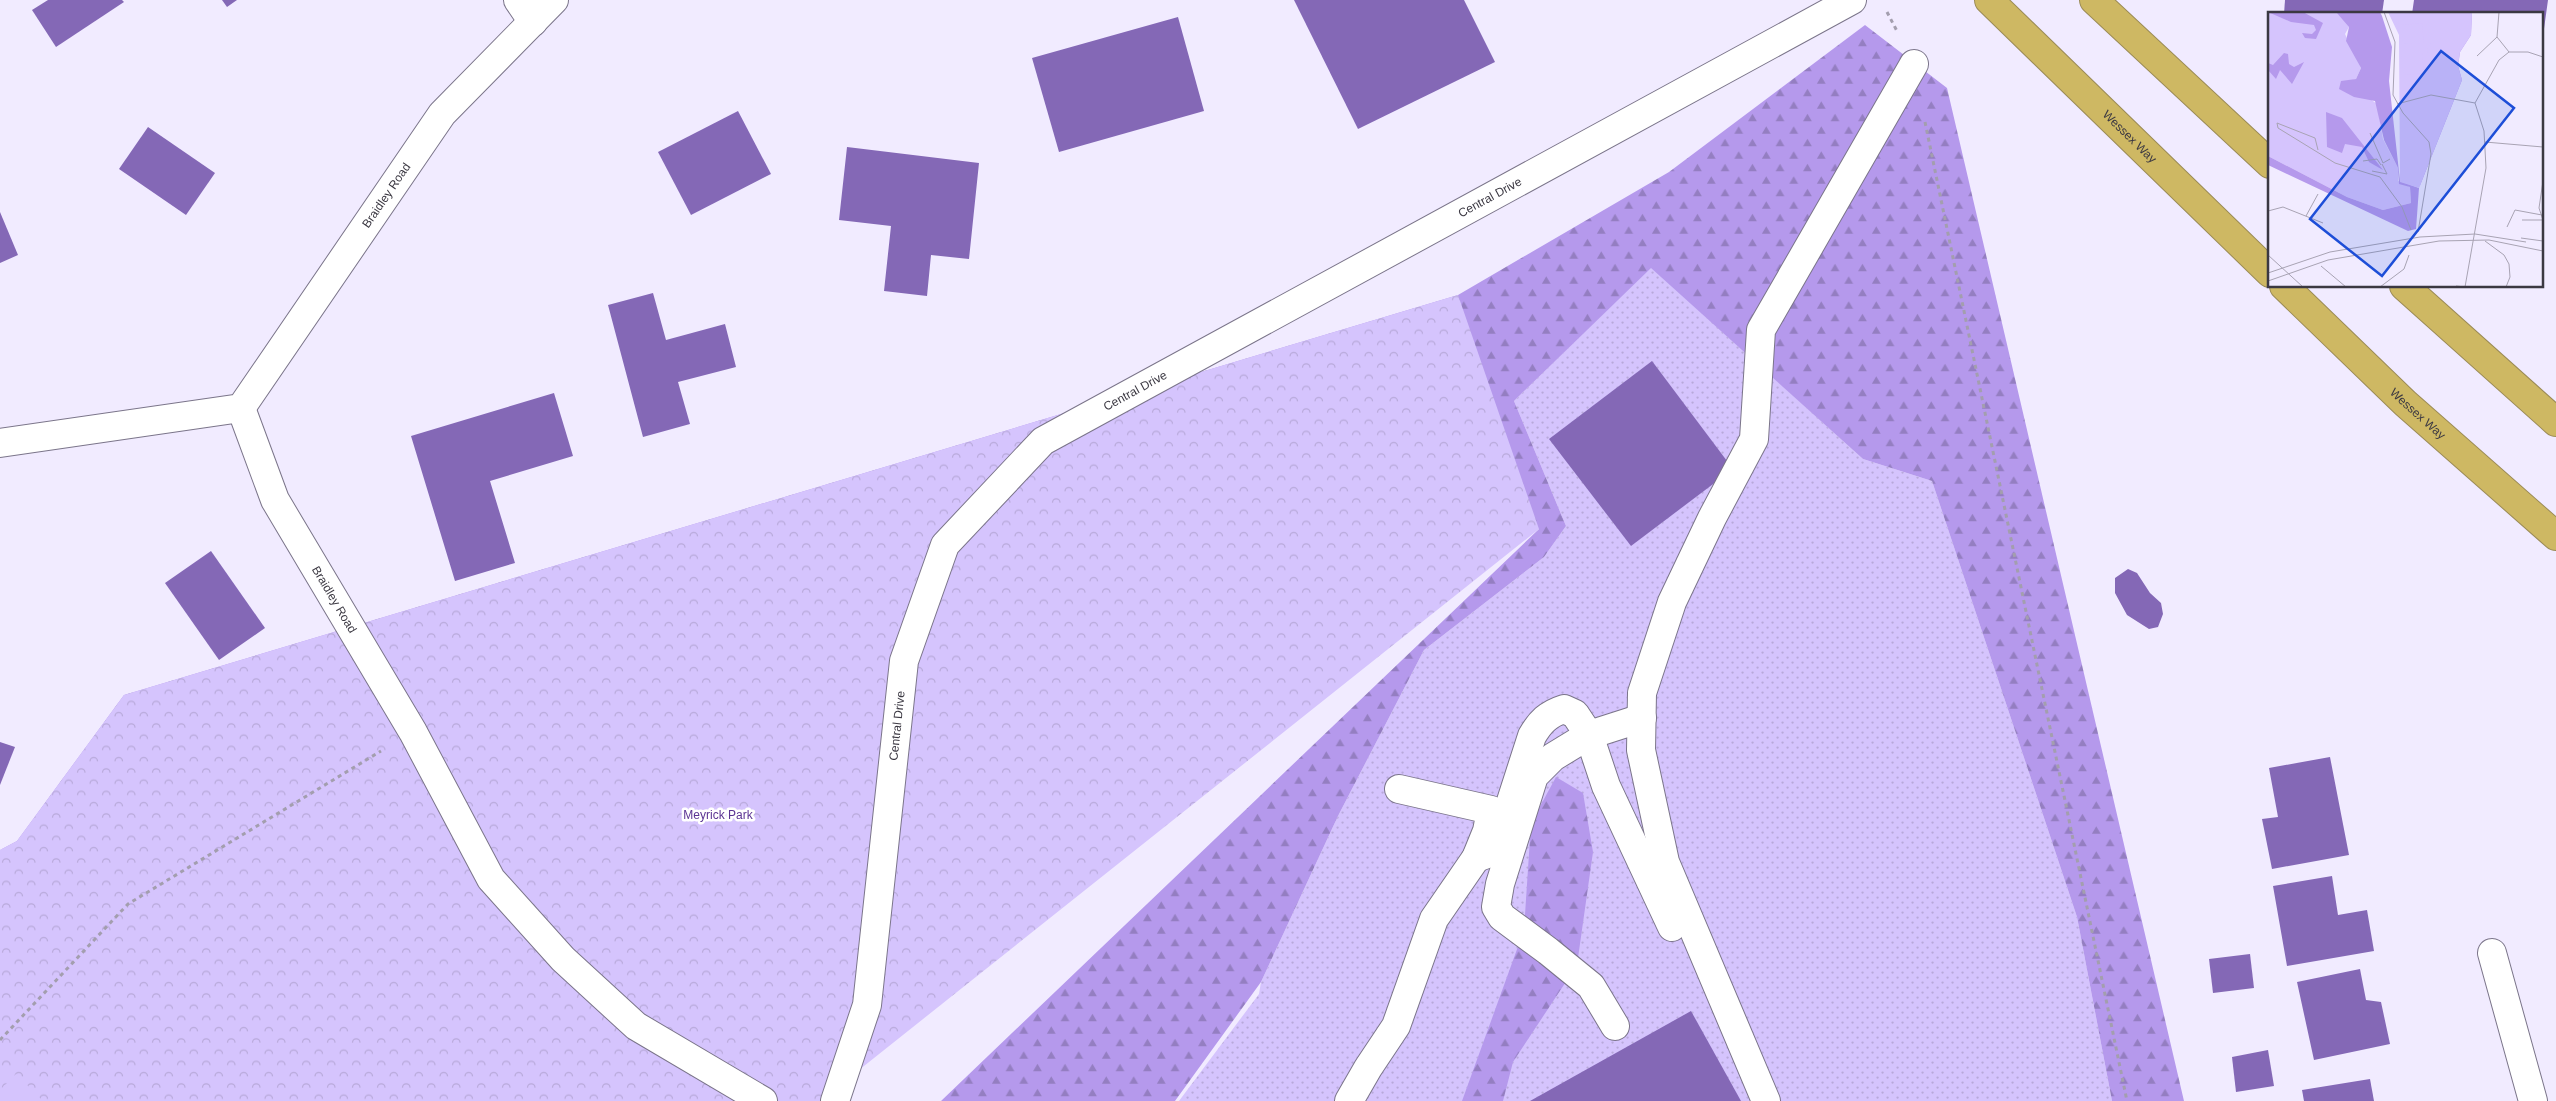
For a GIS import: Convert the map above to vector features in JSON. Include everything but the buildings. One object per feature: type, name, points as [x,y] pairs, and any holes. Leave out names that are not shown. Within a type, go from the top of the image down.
[{"type":"highway","name":"Wessex Way","points":[[1989,0],[2268,271]]},
{"type":"highway","points":[[2094,0],[2268,162]]},
{"type":"highway","name":"Wessex Way","points":[[2286,288],[2405,404],[2556,536]]},
{"type":"highway","points":[[2406,288],[2556,422]]},
{"type":"street","name":"Braidley Road","points":[[554,0],[526,11],[442,114],[241,408],[274,500],[413,732],[491,880],[563,959],[636,1026],[763,1101]]},
{"type":"street","name":"Central Drive","points":[[835,1101],[867,1005],[904,661],[944,545],[1043,441],[1852,0]]},
{"type":"street","points":[[1766,1101],[1665,862],[1641,750],[1642,693],[1672,602],[1712,518],[1754,438],[1761,330],[1914,64]]},
{"type":"street","points":[[0,443],[241,408]]},
{"type":"street","points":[[1476,858],[1495,851],[1532,736],[1540,722],[1553,712],[1564,709],[1575,714],[1589,735],[1606,786],[1672,927]]},
{"type":"street","points":[[1615,1026],[1590,986],[1548,951],[1502,917],[1496,906],[1500,884],[1534,776],[1553,756],[1589,735],[1642,718]]},
{"type":"street","points":[[1350,1101],[1368,1068],[1396,1026],[1434,919],[1476,858],[1487,831],[1491,810],[1399,788]]},
{"type":"street","points":[[2492,953],[2532,1101]]},
{"type":"path","points":[[1914,64],[2127,1101]]},
{"type":"path","points":[[0,1040],[128,904],[413,732]]},
{"type":"green space","points":[[1865,25],[1947,88],[2184,1101],[2112,1101],[2077,917],[1932,481],[1863,459],[1651,268],[1514,401],[1566,526],[1544,557],[1424,650],[1338,816],[1261,982],[1175,1101],[941,1101],[1539,529],[0,850],[17,841],[124,695],[1458,295],[1669,172]]},
{"type":"green space","points":[[1651,267],[1863,459],[1932,481],[2077,917],[2112,1101],[1179,1101],[1259,994],[1261,982],[1338,816],[1424,650],[1544,557],[1566,526],[1514,401]]},
{"type":"green space","name":"Meyrick Park","points":[[1458,295],[1539,529],[820,1101],[0,1101],[0,850],[17,841],[124,695]]},
{"type":"green space","points":[[1556,777],[1583,793],[1593,852],[1577,965],[1513,1062],[1503,1101],[1462,1101],[1524,930],[1531,823]]},
{"type":"green space","points":[[16,1074],[43,1101],[0,1101],[0,1090]]}]
